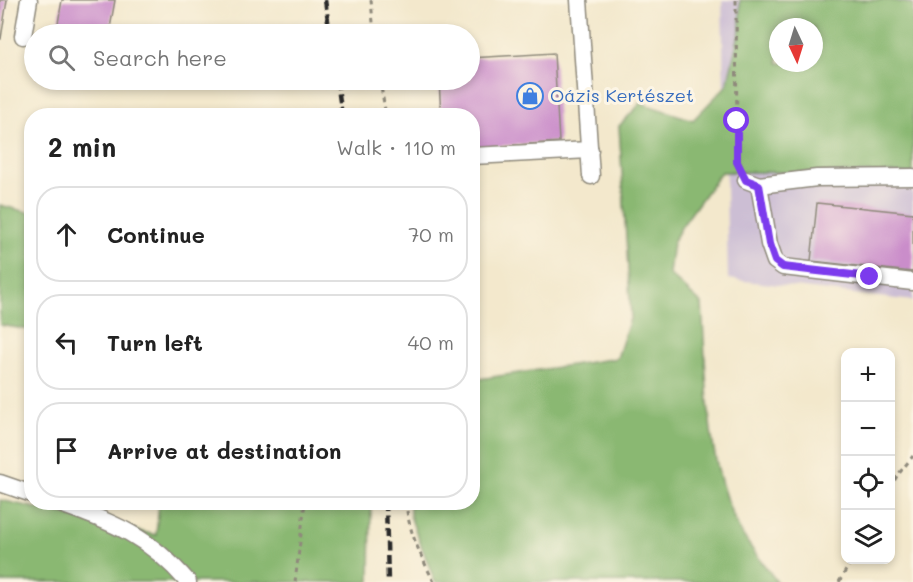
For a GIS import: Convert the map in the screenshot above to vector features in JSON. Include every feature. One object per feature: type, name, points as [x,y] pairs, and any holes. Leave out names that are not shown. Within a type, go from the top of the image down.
[{"type":"street","points":[[25,24],[29,0]]},
{"type":"street","points":[[579,0],[591,176]]},
{"type":"street","points":[[23,36],[24,30]]},
{"type":"street","points":[[480,156],[590,150]]},
{"type":"street","points":[[913,177],[818,178],[752,183],[775,261],[783,267],[913,282]]},
{"type":"street","points":[[0,483],[24,491]]},
{"type":"street","points":[[77,510],[135,534],[159,551],[189,582]]},
{"type":"path","points":[[371,0],[373,24]]},
{"type":"path","points":[[736,0],[737,162],[752,183]]},
{"type":"path","points":[[382,90],[385,108]]},
{"type":"path","points":[[895,480],[913,456]]},
{"type":"path","points":[[295,582],[304,510]]},
{"type":"path","points":[[406,510],[407,520],[434,582]]},
{"type":"path","points":[[839,582],[850,564]]},
{"type":"shaded area","points":[[722,0],[913,0],[913,301],[728,279]]},
{"type":"green space","points":[[740,0],[889,0],[913,4],[913,173],[721,172],[673,242],[669,274],[702,304],[709,417],[719,473],[737,525],[777,582],[435,582],[410,516],[410,510],[480,510],[480,379],[617,358],[631,316],[619,126],[641,103],[693,120],[727,85],[740,30]]},
{"type":"green space","points":[[0,205],[24,211],[24,329],[0,325]]},
{"type":"green space","points":[[0,500],[24,505],[24,510],[45,510],[156,535],[158,510],[371,510],[370,582],[0,582]]},
{"type":"building","points":[[0,0],[7,0],[1,39],[0,39]]},
{"type":"building","points":[[62,0],[115,0],[111,24],[58,24]]},
{"type":"building","points":[[554,53],[559,142],[480,147],[480,108],[441,108],[440,90],[480,90],[480,57]]},
{"type":"building","points":[[817,203],[913,213],[913,272],[811,261]]},
{"type":"railway","points":[[325,0],[329,24]]},
{"type":"railway","points":[[338,90],[341,108]]},
{"type":"railway","points":[[386,510],[388,582]]},
{"type":"place","name":"Oázis Kertészet","points":[[530,96]]},
{"type":"route","points":[[737,121],[737,162],[746,180],[759,185],[769,244],[775,261],[783,267],[870,277]]}]
